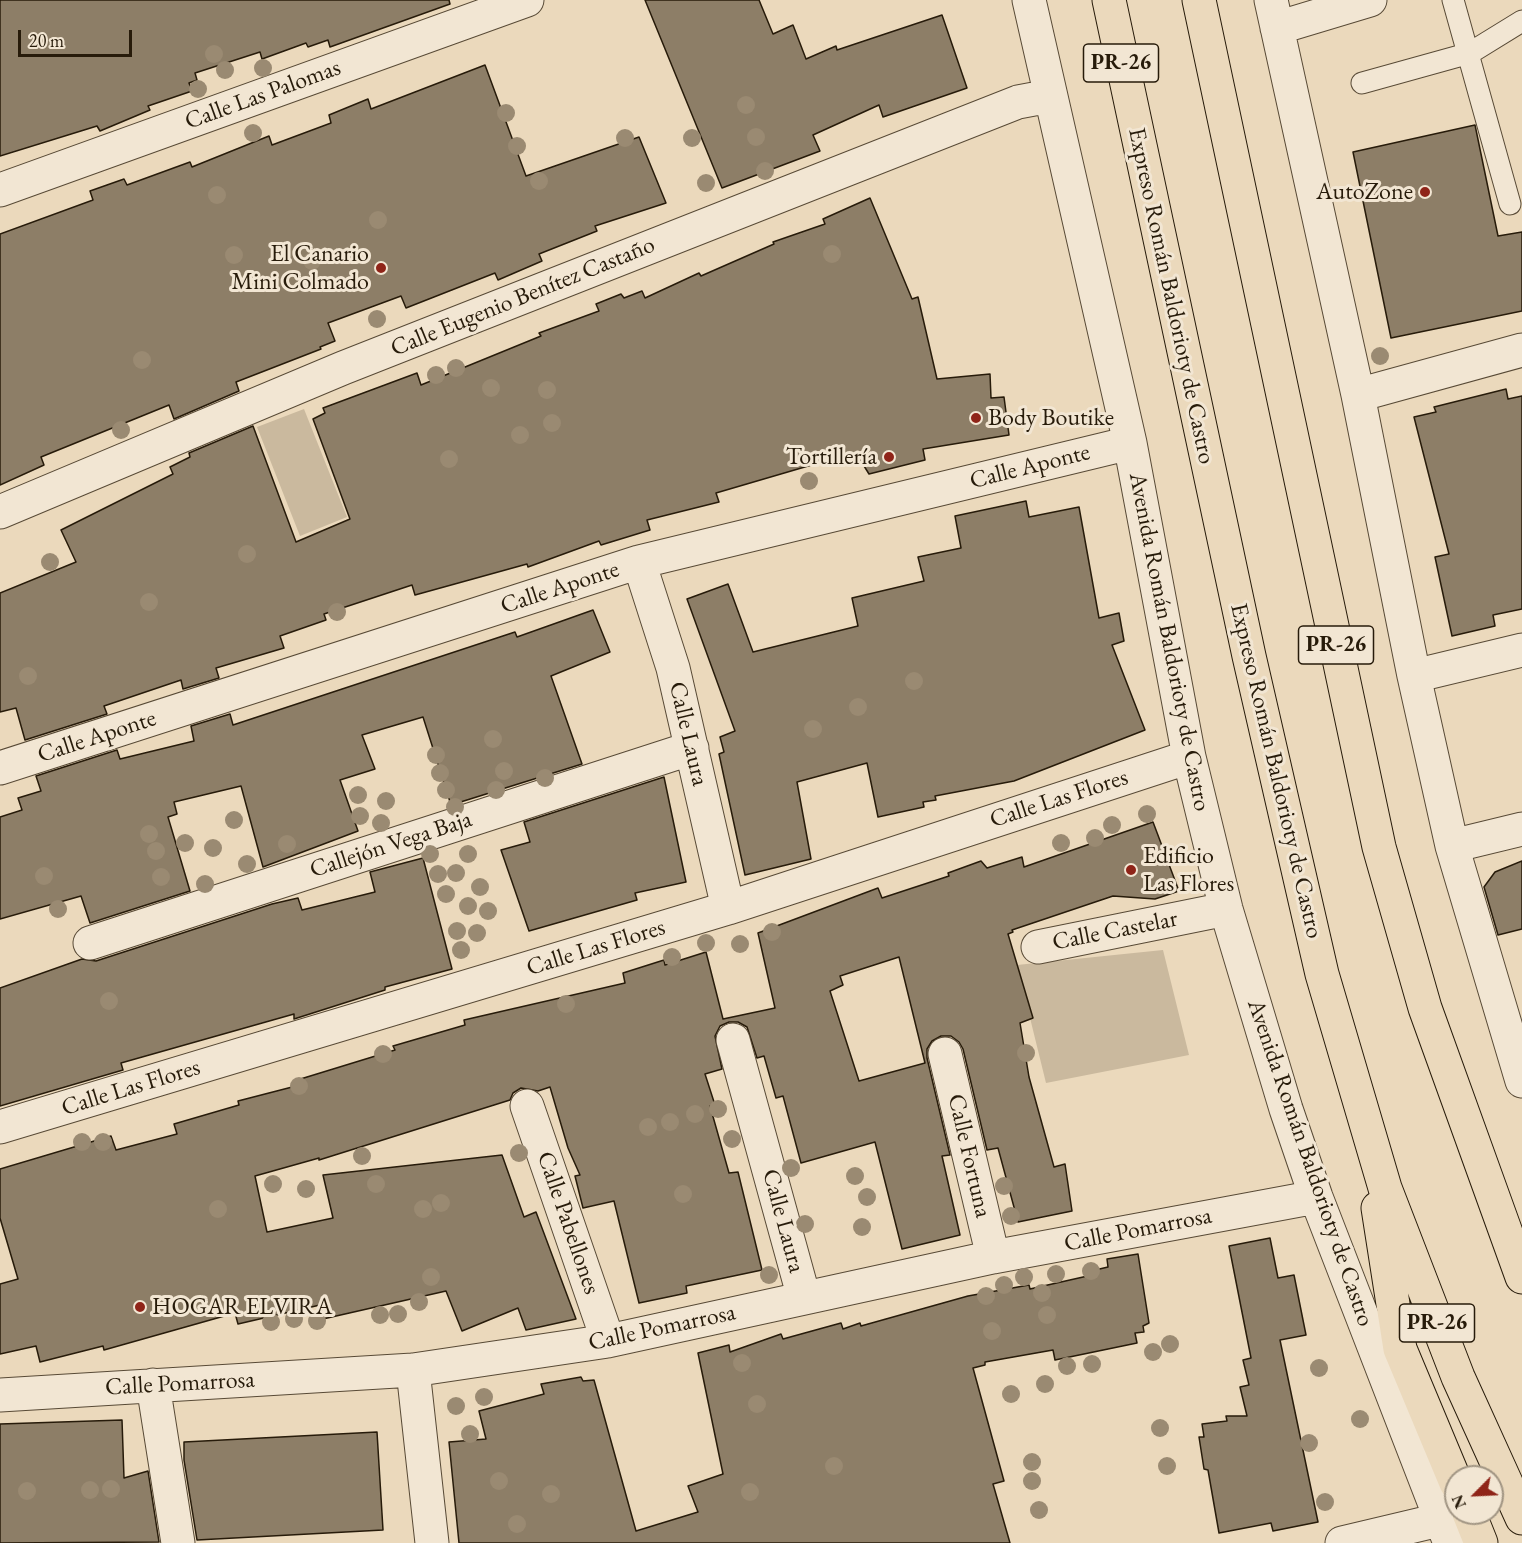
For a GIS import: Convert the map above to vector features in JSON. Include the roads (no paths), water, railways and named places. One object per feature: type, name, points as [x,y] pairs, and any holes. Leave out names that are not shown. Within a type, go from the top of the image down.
[{"type":"highway","points":[[1093,0],[1134,125]]},
{"type":"highway","name":"Expreso Román Baldorioty de Castro","points":[[1109,0],[1249,656],[1317,951],[1385,1188],[1458,1377],[1522,1518]]},
{"type":"highway","name":"PR-26","points":[[1199,0],[1379,847],[1425,1008],[1522,1277]]},
{"type":"highway","points":[[1365,1123],[1400,1349],[1448,1465]]},
{"type":"highway","points":[[1453,1525],[1481,1543]]},
{"type":"street","name":"Avenida Román Baldorioty de Castro","points":[[1029,0],[1130,443],[1190,757],[1226,909],[1286,1109],[1316,1197],[1444,1503]]},
{"type":"street","points":[[1370,0],[1274,14],[1358,395],[1414,676],[1452,846],[1522,1081]]},
{"type":"street","name":"Calle Las Palomas","points":[[0,190],[516,2]]},
{"type":"street","name":"Calle Eugenio Benítez Castaño","points":[[0,512],[354,364],[1018,102],[1050,96]]},
{"type":"street","points":[[1358,395],[1522,350]]},
{"type":"street","name":"Calle Aponte","points":[[0,768],[639,562],[1130,443]]},
{"type":"street","name":"Calle Laura","points":[[639,562],[673,668],[728,908]]},
{"type":"street","points":[[1414,676],[1522,650]]},
{"type":"street","name":"Callejón Vega Baja","points":[[90,943],[692,748]]},
{"type":"street","name":"Calle Las Flores","points":[[0,1127],[728,908],[1190,757]]},
{"type":"street","points":[[1452,846],[1522,829]]},
{"type":"street","name":"Calle Castelar","points":[[1038,947],[1226,909]]},
{"type":"street","name":"Calle Laura","points":[[733,1040],[804,1298]]},
{"type":"street","name":"Calle Fortuna","points":[[945,1054],[993,1257]]},
{"type":"street","name":"Calle Pabellones","points":[[528,1106],[608,1341]]},
{"type":"street","name":"Calle Pomarrosa","points":[[0,1395],[413,1371],[608,1341],[993,1257],[1316,1197]]},
{"type":"street","points":[[413,1371],[432,1543]]},
{"type":"street","points":[[153,1385],[178,1543]]},
{"type":"street","points":[[1342,1543],[1453,1525]]},
{"type":"lane","points":[[1453,0],[1470,53],[1510,204]]},
{"type":"lane","points":[[1362,82],[1470,53],[1522,21]]},
{"type":"place","name":"AutoZone","points":[[1425,192]]},
{"type":"place","name":"El Canario Mini Colmado","points":[[381,268]]},
{"type":"place","name":"Body Boutike","points":[[976,418]]},
{"type":"place","name":"Tortillería","points":[[889,457]]},
{"type":"place","name":"Edificio Las Flores","points":[[1131,870]]},
{"type":"place","name":"HOGAR ELVIRA","points":[[140,1307]]}]
